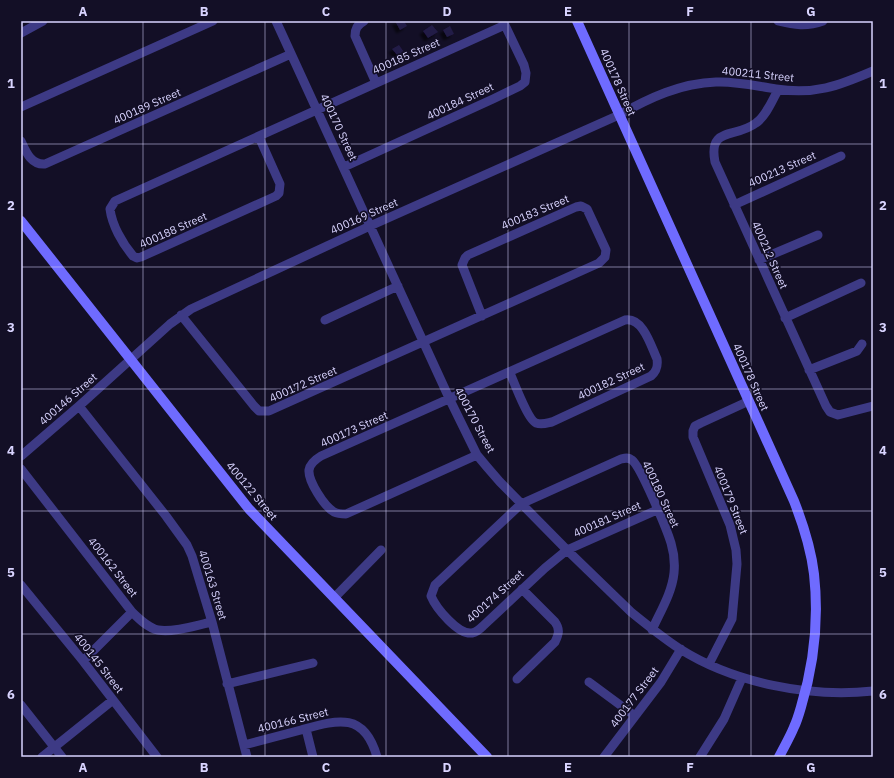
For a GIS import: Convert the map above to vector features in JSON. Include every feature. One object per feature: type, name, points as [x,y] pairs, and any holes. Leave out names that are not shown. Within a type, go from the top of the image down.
[{"type":"street","points":[[21,33],[42,21]]},
{"type":"street","points":[[21,107],[213,21]]},
{"type":"street","name":"400170 Street","points":[[276,21],[450,400],[477,455],[500,482],[631,612],[652,630],[681,649],[709,664],[742,678],[772,685],[842,694],[873,691]]},
{"type":"street","points":[[364,21],[357,26],[355,31],[376,83]]},
{"type":"street","name":"400178 Street","points":[[577,21],[794,501],[809,546],[814,573],[816,603],[814,646],[806,690],[795,726],[779,757]]},
{"type":"street","points":[[778,21],[801,25],[823,21]]},
{"type":"street","name":"400185 Street","points":[[318,110],[504,23]]},
{"type":"street","name":"400184 Street","points":[[344,167],[493,99],[525,82],[526,73],[504,23]]},
{"type":"street","name":"400189 Street","points":[[21,141],[32,161],[45,164],[291,54]]},
{"type":"street","name":"400211 Street","points":[[619,114],[658,95],[701,83],[731,82],[778,90],[808,91],[840,85],[873,71]]},
{"type":"street","name":"400212 Street","points":[[778,90],[762,118],[746,129],[720,137],[716,141],[713,151],[715,162],[826,406],[834,415],[873,406]]},
{"type":"street","name":"400188 Street","points":[[259,137],[280,184],[281,188],[276,196],[142,257],[137,258],[133,256],[119,234],[111,216],[110,209],[112,204],[122,198],[318,110]]},
{"type":"street","name":"400169 Street","points":[[130,359],[181,315],[201,304],[619,114]]},
{"type":"street","name":"400213 Street","points":[[734,204],[841,156]]},
{"type":"street","name":"400183 Street","points":[[424,343],[603,261],[606,254],[605,245],[587,209],[581,206],[576,207],[468,254],[462,265],[482,316]]},
{"type":"street","name":"400122 Street","points":[[21,221],[249,509],[487,757]]},
{"type":"street","points":[[759,260],[818,235]]},
{"type":"street","points":[[785,318],[861,283]]},
{"type":"street","points":[[325,320],[398,286]]},
{"type":"street","name":"400172 Street","points":[[181,315],[254,406],[259,411],[264,412],[285,405],[424,343]]},
{"type":"street","name":"400182 Street","points":[[450,400],[629,319],[636,321],[641,326],[654,352],[658,364],[655,373],[651,376],[546,424],[537,424],[531,418],[510,373]]},
{"type":"street","points":[[809,370],[852,354],[857,351],[862,344]]},
{"type":"street","name":"400146 Street","points":[[21,456],[79,406],[130,359]]},
{"type":"street","name":"400173 Street","points":[[450,400],[315,459],[309,470],[315,488],[322,501],[329,509],[336,513],[346,514],[477,455]]},
{"type":"street","name":"400179 Street","points":[[709,664],[732,619],[737,564],[736,550],[730,526],[698,452],[693,437],[693,431],[695,426],[749,401]]},
{"type":"street","name":"400163 Street","points":[[79,406],[166,516],[187,545],[198,573],[212,622],[247,757]]},
{"type":"street","name":"400180 Street","points":[[521,504],[614,462],[626,458],[631,460],[638,467],[657,510],[671,543],[675,562],[670,591],[652,630]]},
{"type":"street","name":"400162 Street","points":[[21,469],[132,612],[148,626],[157,630],[167,631],[212,622]]},
{"type":"street","name":"400174 Street","points":[[521,504],[435,585],[431,596],[447,618],[465,632],[470,633],[478,630],[545,568],[567,550]]},
{"type":"street","name":"400181 Street","points":[[567,550],[657,510]]},
{"type":"street","points":[[334,598],[381,550]]},
{"type":"street","name":"400145 Street","points":[[21,585],[83,661],[157,757]]},
{"type":"street","points":[[517,679],[555,642],[559,631],[559,628],[555,622],[522,589]]},
{"type":"street","points":[[83,661],[132,612]]},
{"type":"street","name":"400177 Street","points":[[604,757],[662,682],[681,649]]},
{"type":"street","points":[[227,684],[313,663]]},
{"type":"street","points":[[700,757],[724,719],[742,678]]},
{"type":"street","points":[[589,682],[635,716]]},
{"type":"street","points":[[42,757],[113,700]]},
{"type":"street","points":[[21,704],[62,757]]},
{"type":"street","name":"400166 Street","points":[[244,745],[328,722],[344,722],[356,725],[367,734],[374,747],[377,757]]},
{"type":"street","points":[[306,729],[313,757]]},
{"type":"building","points":[[395,21],[404,21],[407,26],[400,30]]},
{"type":"building","points":[[432,25],[438,32],[428,38],[423,31]]},
{"type":"building","points":[[450,26],[454,34],[447,37],[443,30]]},
{"type":"building","points":[[399,45],[404,52],[398,56],[392,49]]}]
